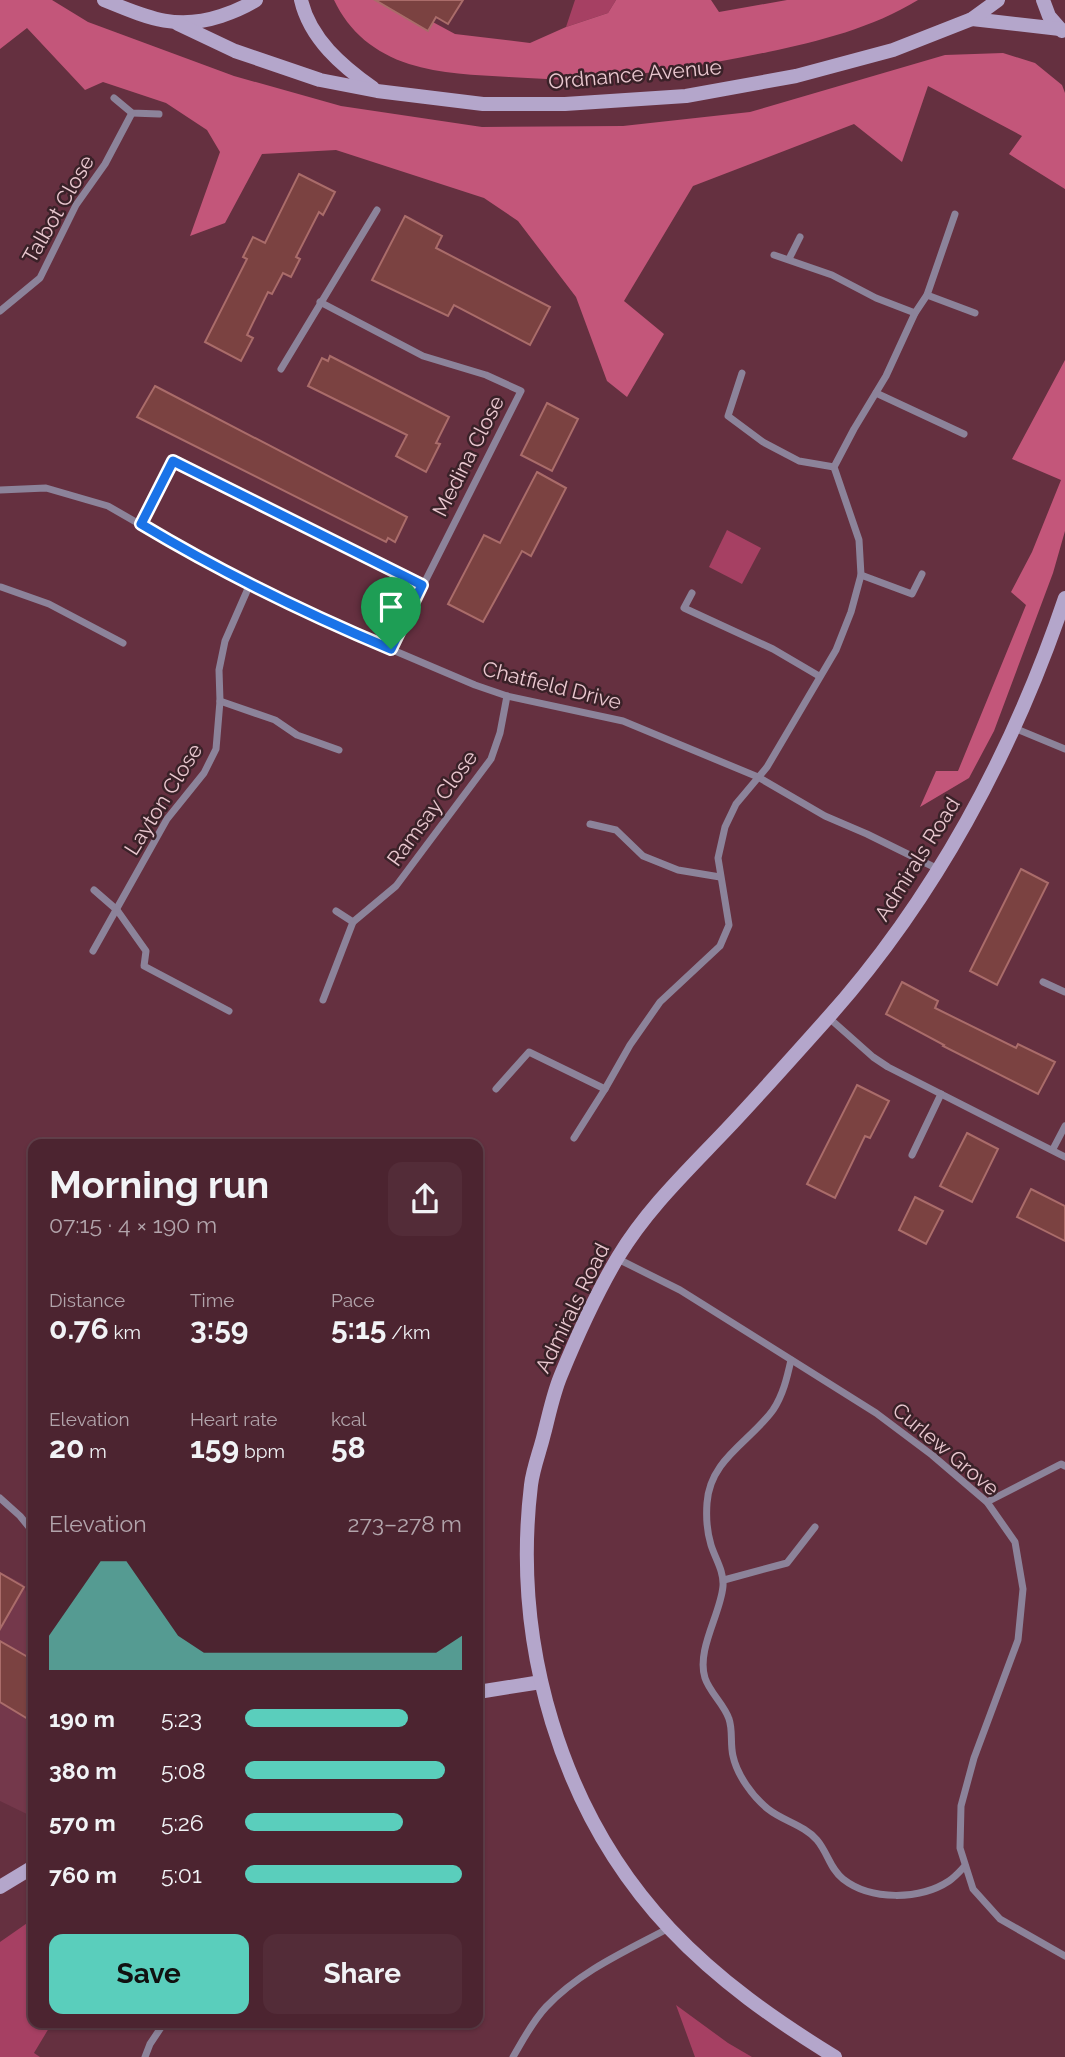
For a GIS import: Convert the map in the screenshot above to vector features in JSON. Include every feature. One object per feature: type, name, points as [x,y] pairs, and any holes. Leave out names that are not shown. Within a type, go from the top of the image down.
[{"type":"street","points":[[104,0],[151,19],[178,24],[206,21],[256,0]]},
{"type":"street","points":[[301,0],[312,28],[331,54],[377,91]]},
{"type":"street","name":"Ordnance Avenue","points":[[178,24],[234,51],[320,80],[377,91],[483,104],[565,104],[686,96],[796,76],[881,53],[972,19],[998,0]]},
{"type":"street","points":[[1043,0],[1049,16],[1063,31]]},
{"type":"street","name":"Ordnance Avenue","points":[[972,19],[1063,31]]},
{"type":"street","points":[[114,98],[132,113],[159,114]]},
{"type":"street","name":"Talbot Close","points":[[0,310],[40,278],[76,205],[105,164],[132,113]]},
{"type":"street","points":[[281,369],[377,210]]},
{"type":"street","points":[[574,1138],[630,1045],[660,1002],[720,947],[729,925],[718,858],[725,827],[736,804],[767,766],[836,650],[861,575],[859,540],[834,467],[887,376],[915,313],[927,295],[955,214]]},
{"type":"street","points":[[789,259],[800,237]]},
{"type":"street","points":[[774,255],[832,275],[876,298],[915,313]]},
{"type":"street","points":[[927,295],[975,313]]},
{"type":"street","name":"Medina Close","points":[[320,302],[423,356],[486,375],[522,391],[391,649]]},
{"type":"street","points":[[742,373],[728,416],[763,442],[799,461],[834,467]]},
{"type":"street","points":[[876,393],[964,434]]},
{"type":"street","points":[[141,524],[173,461],[422,585]]},
{"type":"street","name":"Chatfield Drive","points":[[0,490],[46,488],[108,506],[200,559],[334,625],[475,685],[507,695],[623,721],[758,777],[825,816],[938,869]]},
{"type":"street","points":[[861,575],[912,594],[922,574]]},
{"type":"street","name":"Layton Close","points":[[93,951],[167,819],[204,774],[216,749],[220,701],[219,670],[225,641],[250,584]]},
{"type":"street","points":[[0,588],[49,604],[123,643]]},
{"type":"street","points":[[692,593],[684,608],[773,649],[819,676]]},
{"type":"street","name":"Admirals Road","points":[[835,2057],[774,2019],[727,1984],[669,1928],[627,1876],[593,1822],[556,1737],[541,1682],[528,1604],[526,1555],[531,1480],[559,1379],[617,1258],[658,1201],[829,1018],[889,943],[980,799],[1014,728],[1065,598]]},
{"type":"street","name":"Ramsay Close","points":[[323,1000],[354,922],[396,886],[491,759],[500,733],[507,695]]},
{"type":"street","points":[[220,701],[275,720],[297,735],[339,750]]},
{"type":"street","points":[[1014,728],[1065,749]]},
{"type":"street","points":[[590,824],[616,830],[643,856],[678,870],[720,877]]},
{"type":"street","points":[[94,890],[117,910],[146,951],[144,966],[229,1011]]},
{"type":"street","points":[[336,911],[354,922]]},
{"type":"street","points":[[1043,982],[1065,992]]},
{"type":"street","points":[[829,1018],[873,1057],[1065,1157]]},
{"type":"street","points":[[496,1088],[529,1052],[605,1089]]},
{"type":"street","points":[[912,1154],[942,1094]]},
{"type":"street","points":[[1053,1149],[1065,1126]]},
{"type":"street","name":"Curlew Grove","points":[[617,1258],[680,1290],[876,1413],[932,1455],[987,1502],[1015,1542],[1023,1589],[1018,1640],[974,1758],[961,1806],[960,1848],[973,1889],[1000,1919],[1065,1956]]},
{"type":"street","points":[[791,1360],[785,1386],[775,1407],[747,1440],[725,1457],[715,1475],[707,1500],[707,1528],[724,1580],[722,1600],[711,1623],[707,1640],[704,1676],[730,1720],[733,1756],[751,1790],[767,1808],[803,1828],[816,1839],[828,1855],[833,1869],[845,1880],[861,1889],[881,1895],[907,1894],[950,1881],[965,1866]]},
{"type":"street","points":[[987,1502],[1061,1464],[1065,1466]]},
{"type":"street","points":[[0,1498],[28,1526]]},
{"type":"street","points":[[724,1580],[787,1563],[815,1527]]},
{"type":"street","points":[[483,1691],[541,1682]]},
{"type":"street","points":[[0,1887],[28,1870]]},
{"type":"street","points":[[513,2057],[544,2009],[565,1989],[585,1973],[669,1928]]},
{"type":"street","points":[[145,2057],[161,2028]]},
{"type":"shaded area","points":[[0,0],[52,0],[88,22],[234,76],[341,106],[482,127],[623,126],[750,112],[945,55],[1003,53],[1035,63],[1062,85],[1065,93],[1065,189],[1009,154],[1022,136],[928,86],[902,162],[854,124],[693,186],[624,301],[664,334],[627,397],[607,381],[576,297],[518,221],[484,198],[336,150],[262,154],[225,223],[190,236],[220,152],[207,130],[166,103],[103,82],[85,90],[27,28],[0,49]]},
{"type":"shaded area","points":[[334,0],[392,0],[455,34],[530,43],[608,13],[616,0],[711,0],[719,12],[787,0],[918,0],[864,26],[787,48],[676,69],[565,80],[458,74],[409,64],[385,54],[364,40],[347,22]]},
{"type":"shaded area","points":[[575,0],[616,0],[608,13],[566,27]]},
{"type":"shaded area","points":[[1065,360],[1065,531],[1053,573],[994,731],[969,778],[920,807],[936,771],[958,771],[1026,605],[1011,592],[1032,552],[1061,480],[1012,459]]},
{"type":"shaded area","points":[[727,530],[761,548],[742,584],[709,567]]},
{"type":"shaded area","points":[[0,1572],[23,1584],[28,1598],[28,1815],[0,1801]]},
{"type":"shaded area","points":[[28,1922],[28,2028],[49,2028],[34,2053],[40,2057],[0,2057],[0,1942]]},
{"type":"shaded area","points":[[676,2005],[728,2043],[752,2057],[695,2057]]},
{"type":"building","points":[[375,0],[463,0],[448,24],[436,17],[428,31]]},
{"type":"building","points":[[299,174],[335,192],[323,215],[319,212],[296,257],[300,259],[291,277],[283,273],[272,294],[268,292],[247,335],[253,338],[241,361],[205,342],[247,259],[243,257],[253,237],[265,243]]},
{"type":"building","points":[[405,216],[442,236],[436,248],[550,307],[530,345],[454,305],[448,316],[372,280]]},
{"type":"building","points":[[330,356],[449,417],[436,443],[440,444],[426,472],[396,456],[407,435],[308,386],[322,358],[328,361]]},
{"type":"building","points":[[155,386],[407,517],[395,542],[388,538],[386,542],[137,417]]},
{"type":"building","points":[[547,403],[578,419],[552,471],[521,455]]},
{"type":"building","points":[[537,472],[566,488],[531,556],[522,551],[483,622],[448,604],[484,535],[500,543]]},
{"type":"building","points":[[1021,869],[1048,883],[997,985],[970,971]]},
{"type":"building","points":[[902,982],[938,1001],[935,1008],[1016,1048],[1018,1044],[1055,1062],[1038,1094],[886,1014]]},
{"type":"building","points":[[857,1085],[889,1101],[870,1138],[865,1136],[835,1198],[807,1184]]},
{"type":"building","points":[[967,1133],[998,1149],[972,1202],[940,1186]]},
{"type":"building","points":[[1031,1189],[1065,1206],[1065,1241],[1017,1217]]},
{"type":"building","points":[[915,1197],[943,1211],[926,1244],[899,1230]]},
{"type":"building","points":[[0,1573],[24,1587],[0,1629]]},
{"type":"building","points":[[0,1641],[28,1657],[28,1719],[0,1702]]},
{"type":"route","points":[[173,461],[422,585],[391,649],[334,625],[200,559],[141,524],[173,461]]}]
